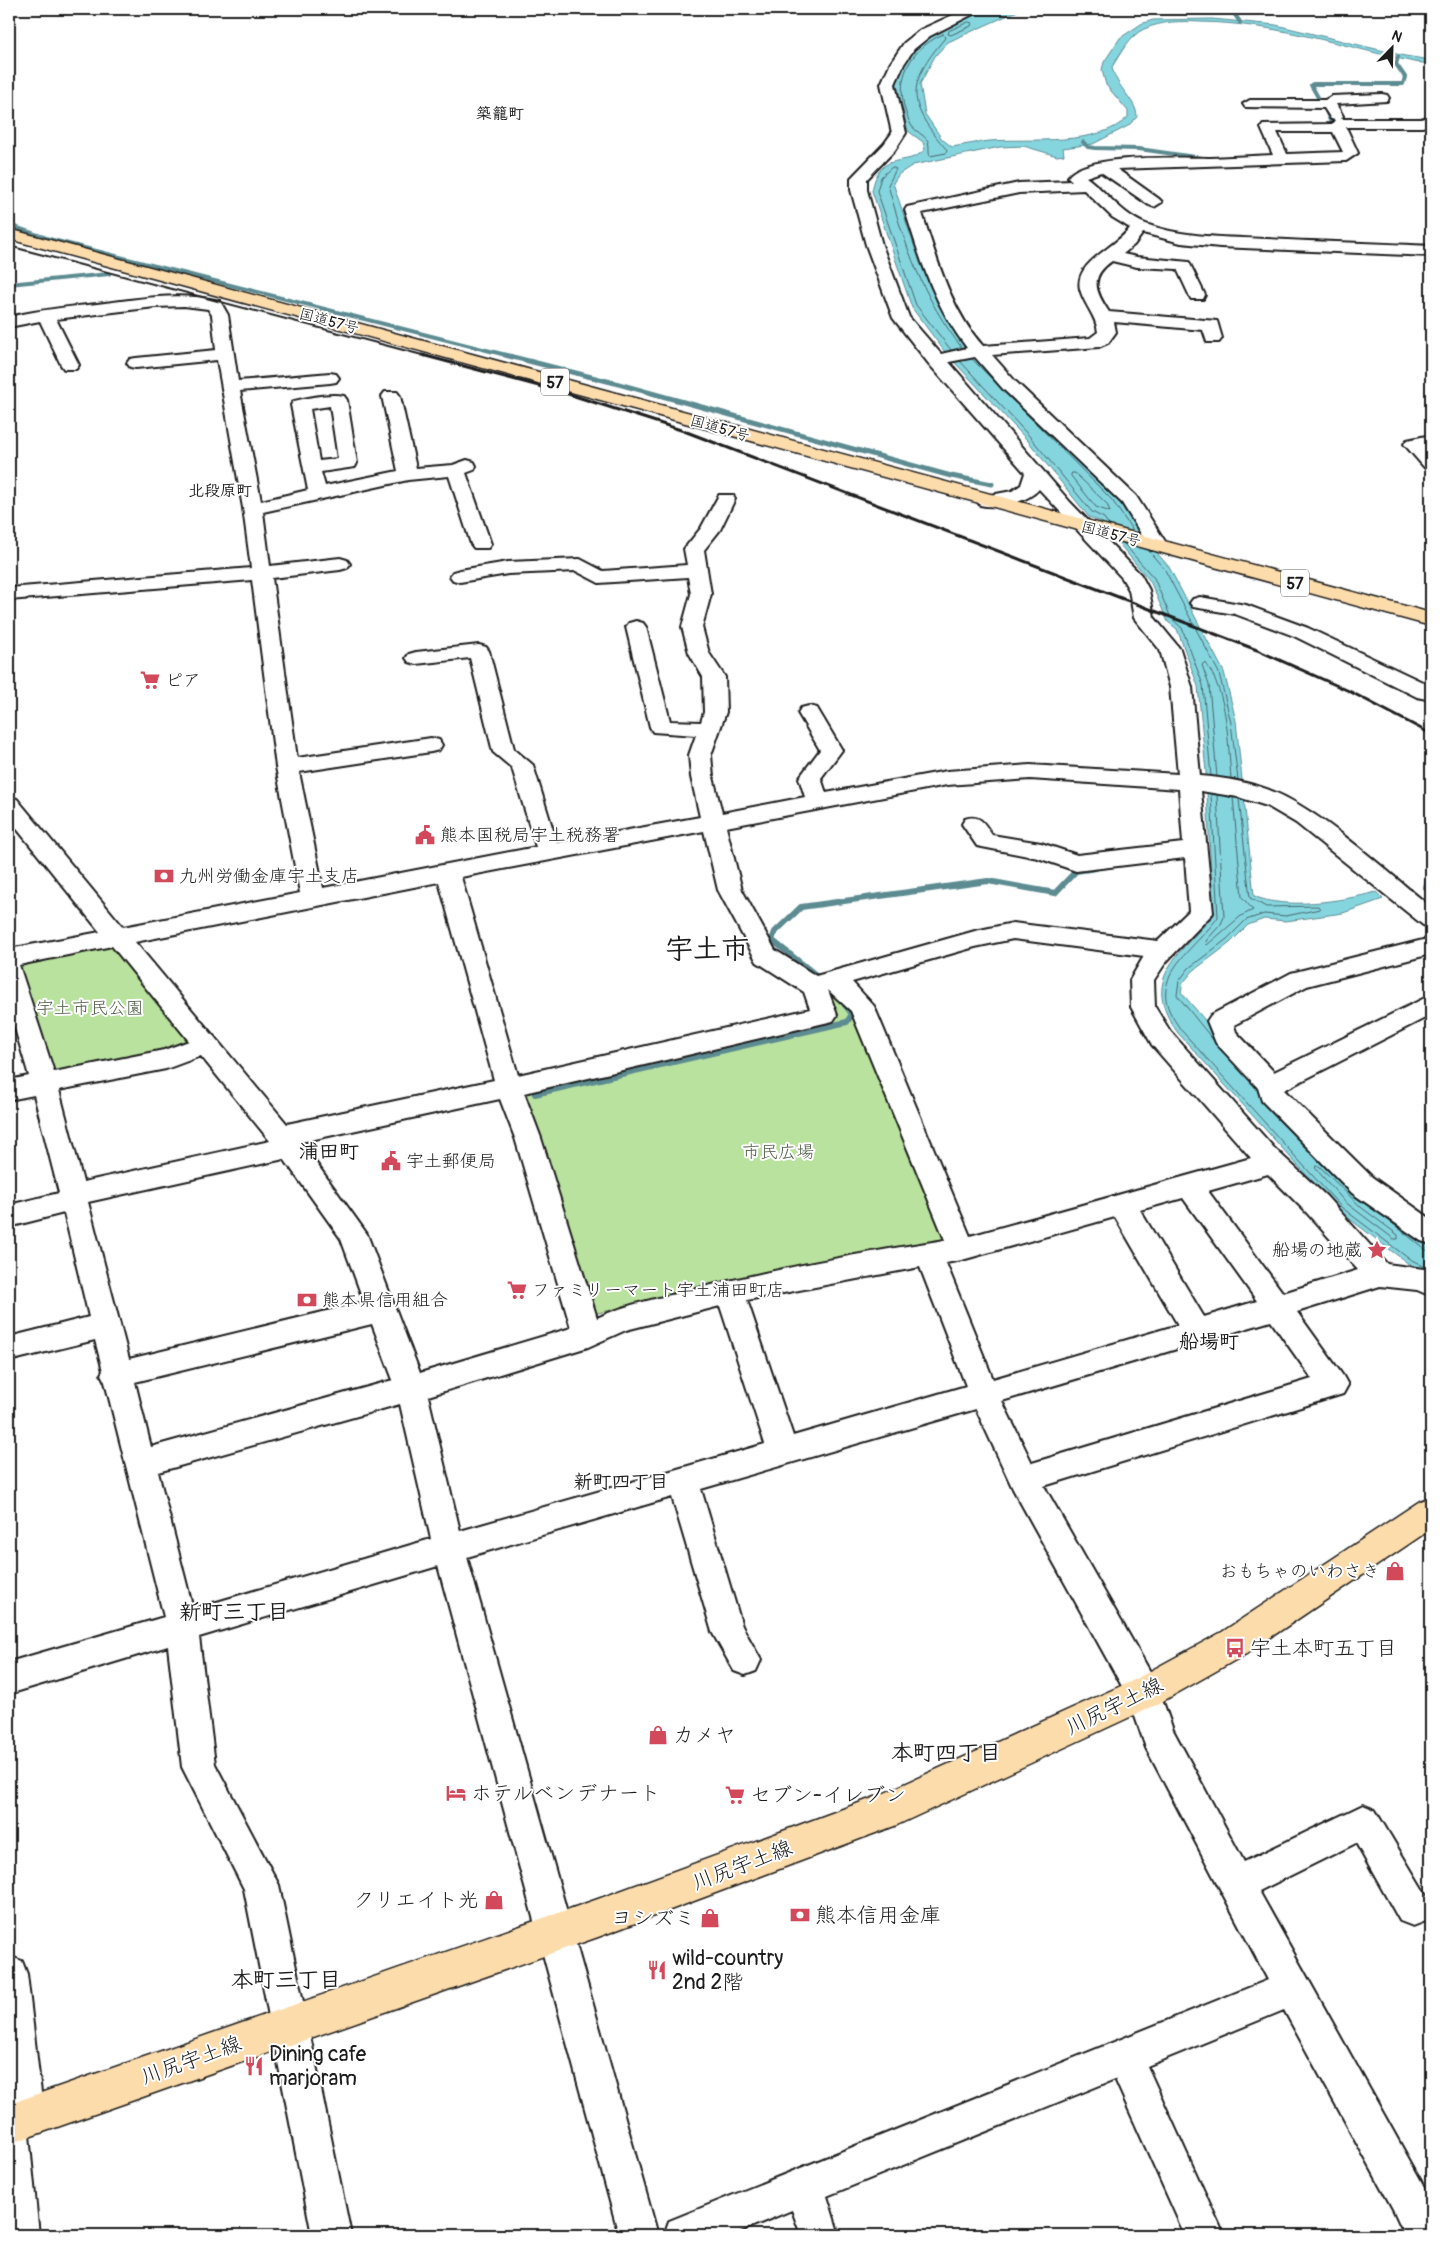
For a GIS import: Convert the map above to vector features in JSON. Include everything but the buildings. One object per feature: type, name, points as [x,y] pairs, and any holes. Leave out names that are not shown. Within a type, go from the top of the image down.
[{"type":"main road","name":"国道57号","points":[[9,234],[503,367],[1093,530],[1431,620]]},
{"type":"main road","name":"川尻宇土線","points":[[14,2123],[598,1918],[884,1812],[1144,1693],[1234,1643],[1431,1510]]},
{"type":"street","points":[[976,9],[925,33],[909,46],[897,64],[888,84],[899,133],[897,138],[860,178],[859,190],[874,245],[901,318],[940,359],[1034,473],[1093,530],[1130,575],[1139,590],[1144,618],[1170,649],[1181,687],[1201,784],[1195,849],[1201,913],[1163,950],[1142,980],[1143,1007],[1162,1038],[1273,1162],[1316,1204],[1380,1276]]},
{"type":"street","points":[[1250,104],[1329,104],[1332,100],[1382,98]]},
{"type":"street","points":[[1329,104],[1350,154],[1282,159],[1129,163],[1103,166],[1076,177],[1118,214],[1139,227],[1196,241],[1431,251]]},
{"type":"street","points":[[1282,159],[1268,128],[1413,123],[1431,120]]},
{"type":"street","points":[[1103,166],[1154,202]]},
{"type":"street","points":[[1087,185],[1010,190],[913,210],[931,267],[952,316],[978,352],[1038,414],[1129,500],[1158,546]]},
{"type":"street","points":[[940,359],[978,352],[1098,342],[1107,332],[1103,316],[1089,292],[1088,278],[1097,262],[1128,242],[1139,227]]},
{"type":"street","points":[[1109,255],[1137,262],[1183,265],[1197,295]]},
{"type":"street","points":[[9,322],[46,315],[166,300],[188,300],[214,305],[220,315],[230,386],[254,508],[260,573],[287,767],[313,899]]},
{"type":"street","points":[[46,315],[70,365]]},
{"type":"street","points":[[1103,316],[1163,324],[1211,325],[1213,338]]},
{"type":"street","points":[[136,363],[226,354]]},
{"type":"street","points":[[230,386],[330,378]]},
{"type":"street","points":[[391,396],[408,474]]},
{"type":"street","points":[[1431,440],[1413,444],[1431,463]]},
{"type":"street","points":[[311,468],[318,493]]},
{"type":"street","points":[[254,508],[408,474],[462,468],[481,544]]},
{"type":"street","points":[[987,501],[1018,496],[1030,488],[1034,473]]},
{"type":"street","points":[[726,499],[710,530],[694,549],[701,594],[692,627],[699,653],[714,678],[715,712],[700,754],[702,777],[730,890],[766,956],[824,982],[862,1006],[962,1249]]},
{"type":"street","points":[[9,594],[260,573],[340,564]]},
{"type":"street","points":[[460,576],[508,568],[580,565],[599,577],[698,570]]},
{"type":"street","points":[[1200,604],[1239,609],[1301,632],[1425,692],[1431,693]]},
{"type":"street","points":[[636,627],[661,727],[709,729]]},
{"type":"street","points":[[416,658],[479,651],[504,752],[522,764],[549,853]]},
{"type":"street","points":[[809,713],[831,750],[810,778],[818,803]]},
{"type":"street","points":[[287,767],[431,745]]},
{"type":"street","points":[[9,958],[448,872],[974,775],[1062,773],[1201,784],[1242,790],[1275,801],[1304,818],[1431,919]]},
{"type":"street","points":[[9,804],[285,1142],[353,1234],[380,1310],[411,1388],[449,1548],[639,2235]]},
{"type":"street","points":[[973,824],[985,841],[1041,851],[1076,863],[1195,849]]},
{"type":"street","points":[[448,872],[509,1087],[528,1138],[588,1335]]},
{"type":"street","points":[[824,982],[974,939],[1014,931],[1163,950]]},
{"type":"street","points":[[1431,946],[1300,979],[1220,1021],[1225,1036],[1271,1085],[1271,1094],[1362,1184],[1431,1232]]},
{"type":"street","points":[[9,969],[44,1082],[106,1325],[116,1374],[141,1463],[182,1627],[199,1767],[261,1885],[330,2235]]},
{"type":"street","points":[[9,1216],[73,1197],[285,1142],[509,1087],[824,1015],[824,982]]},
{"type":"street","points":[[1271,1085],[1431,1004]]},
{"type":"street","points":[[9,1090],[166,1059],[206,1045]]},
{"type":"street","points":[[141,1463],[411,1388],[588,1335],[620,1320],[730,1292],[889,1260],[962,1249],[1273,1162]]},
{"type":"street","points":[[1024,1479],[1333,1385],[1190,1186]]},
{"type":"street","points":[[1122,1204],[1197,1332]]},
{"type":"street","points":[[930,1255],[984,1394],[1024,1479],[1144,1693],[1158,1736],[1292,1989],[1406,2195],[1425,2235]]},
{"type":"street","points":[[9,1678],[449,1548],[1197,1332],[1380,1276],[1424,1279],[1431,1285]]},
{"type":"street","points":[[730,1292],[784,1452]]},
{"type":"street","points":[[116,1374],[380,1310]]},
{"type":"street","points":[[9,1348],[106,1325]]},
{"type":"street","points":[[683,1481],[728,1632],[746,1660]]},
{"type":"street","points":[[1236,1884],[1364,1822],[1413,1908]]},
{"type":"street","points":[[9,1974],[20,2235]]},
{"type":"street","points":[[683,2235],[1292,1989]]},
{"type":"street","points":[[1124,2058],[1205,2235]]},
{"type":"street","points":[[804,2186],[820,2235]]},
{"type":"green space","name":"宇土市民公園","points":[[115,936],[206,1045],[44,1082],[9,969],[9,958]]},
{"type":"green space","name":"市民広場","points":[[831,991],[857,1012],[948,1241],[741,1282],[593,1314],[524,1088],[828,1017],[825,997]]},
{"type":"water","points":[[986,9],[1022,9],[948,42],[935,56],[920,84],[925,114],[942,139],[952,147],[990,141],[1082,137],[1115,127],[1128,117],[1128,111],[1106,85],[1102,70],[1104,62],[1120,38],[1141,24],[1153,20],[1212,19],[1276,25],[1405,56],[1431,60],[1431,64],[1414,62],[1308,36],[1255,26],[1193,22],[1158,24],[1144,29],[1134,36],[1112,67],[1114,74],[1136,111],[1137,117],[1128,126],[1093,144],[1063,148],[1064,155],[1057,156],[1024,146],[1000,147],[913,165],[899,174],[893,183],[920,263],[943,313],[957,335],[1023,406],[1116,497],[1139,532],[1169,567],[1224,672],[1236,721],[1254,896],[1281,903],[1314,903],[1376,892],[1383,899],[1343,913],[1286,921],[1264,919],[1248,925],[1230,943],[1193,971],[1183,983],[1181,992],[1294,1125],[1370,1200],[1431,1247],[1431,1276],[1406,1262],[1338,1210],[1178,1033],[1167,1014],[1162,998],[1163,983],[1168,969],[1187,943],[1213,916],[1206,772],[1198,686],[1177,629],[1168,622],[1150,581],[1101,522],[1089,517],[1028,441],[945,352],[912,308],[872,191],[876,177],[881,169],[895,161],[918,155],[925,149],[923,142],[908,131],[896,81],[913,52],[932,34]]},
{"type":"waterway","points":[[1231,9],[1240,22]]},
{"type":"waterway","points":[[1319,99],[1311,85],[1313,84],[1403,84],[1405,77],[1396,64],[1398,57]]},
{"type":"waterway","points":[[1325,109],[1332,125]]},
{"type":"waterway","points":[[1083,142],[1088,147],[1095,148],[1139,149],[1209,159]]},
{"type":"waterway","points":[[9,225],[49,239],[510,356]]},
{"type":"waterway","points":[[9,284],[109,274]]},
{"type":"waterway","points":[[505,355],[615,383],[951,476],[992,484]]},
{"type":"waterway","points":[[821,979],[772,940],[775,932],[801,907],[988,881],[1055,893],[1076,871],[1096,868]]},
{"type":"waterway","points":[[1426,887],[1431,868]]},
{"type":"waterway","points":[[535,1094],[847,1022],[852,1014],[845,1005]]},
{"type":"railway","points":[[9,246],[426,356]]},
{"type":"railway","points":[[422,355],[565,393],[684,431],[1257,650],[1349,691],[1431,734]]},
{"type":"place","name":"ピア","points":[[150,680]]},
{"type":"place","name":"熊本国税局宇土税務署","points":[[425,835]]},
{"type":"place","name":"九州労働金庫宇土支店","points":[[164,876]]},
{"type":"place","name":"宇土郵便局","points":[[391,1161]]},
{"type":"place","name":"船場の地蔵","points":[[1377,1250]]},
{"type":"place","name":"ファミリーマート宇土浦田町店","points":[[517,1290]]},
{"type":"place","name":"熊本県信用組合","points":[[307,1300]]},
{"type":"place","name":"おもちゃのいわさき","points":[[1395,1571]]},
{"type":"place","name":"宇土本町五丁目","points":[[1235,1648]]},
{"type":"place","name":"カメヤ","points":[[658,1735]]},
{"type":"place","name":"ホテルベンデナート","points":[[456,1793]]},
{"type":"place","name":"セブン-イレブン","points":[[735,1795]]},
{"type":"place","name":"クリエイト光","points":[[494,1900]]},
{"type":"place","name":"熊本信用金庫","points":[[800,1915]]},
{"type":"place","name":"ヨシズミ","points":[[710,1918]]},
{"type":"place","name":"wild-country 2nd 2階","points":[[657,1970]]},
{"type":"place","name":"Dining cafe marjoram","points":[[254,2066]]},
{"type":"district","name":"築籠町","points":[[500,113]]},
{"type":"district","name":"北段原町","points":[[220,490]]},
{"type":"district","name":"宇土市","points":[[707,948]]},
{"type":"district","name":"浦田町","points":[[329,1151]]},
{"type":"district","name":"船場町","points":[[1209,1341]]},
{"type":"district","name":"新町四丁目","points":[[621,1481]]},
{"type":"district","name":"新町三丁目","points":[[234,1611]]},
{"type":"district","name":"本町四丁目","points":[[946,1752]]},
{"type":"district","name":"本町三丁目","points":[[286,1979]]}]
